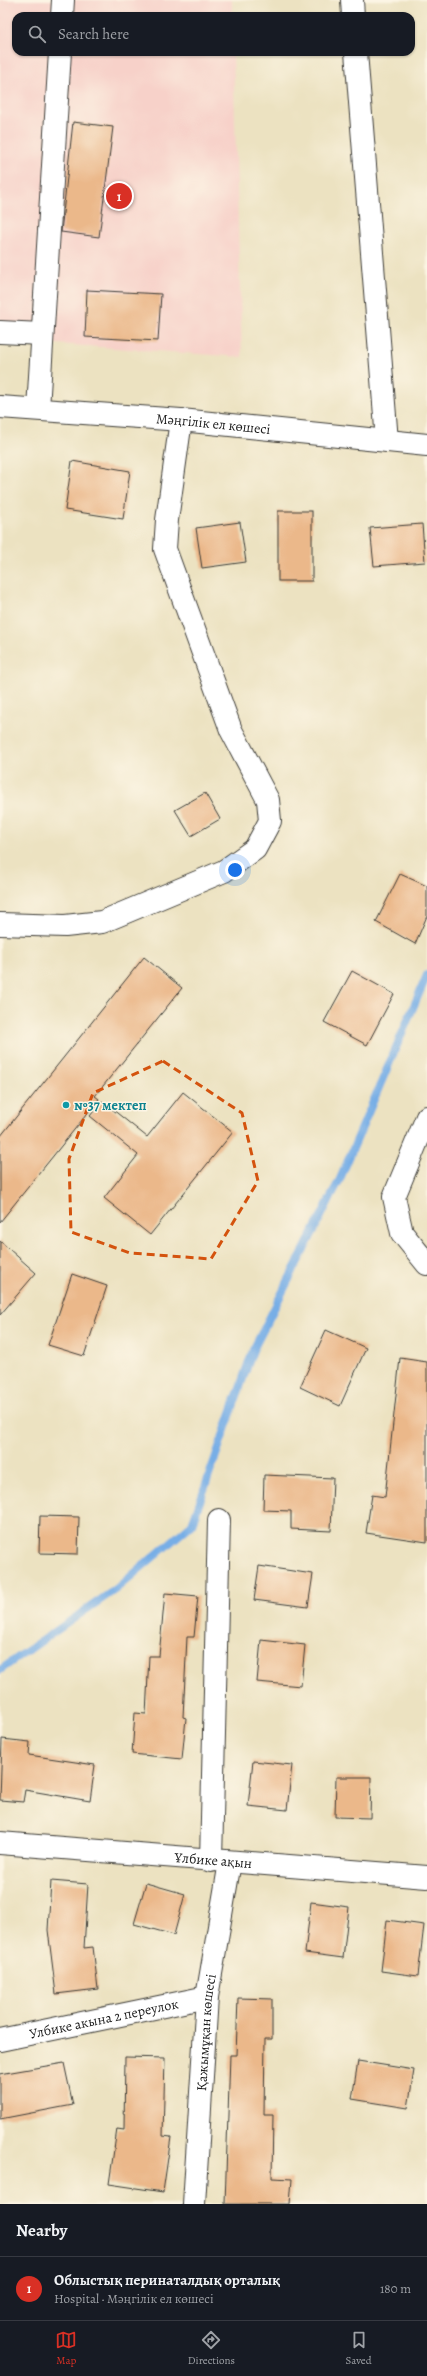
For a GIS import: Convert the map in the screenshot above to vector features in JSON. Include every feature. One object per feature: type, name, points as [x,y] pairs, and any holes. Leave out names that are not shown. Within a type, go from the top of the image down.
[{"type":"street","points":[[62,12],[63,0]]},
{"type":"street","points":[[352,0],[353,12]]},
{"type":"street","points":[[38,409],[60,56]]},
{"type":"street","points":[[356,56],[386,441]]},
{"type":"street","points":[[0,332],[42,334]]},
{"type":"street","name":"Мәңгілік ел көшесі","points":[[0,407],[181,420],[427,445]]},
{"type":"street","points":[[0,924],[65,926],[102,922],[224,871],[255,849],[270,821],[268,800],[231,730],[165,549],[167,520],[181,420]]},
{"type":"street","points":[[427,1117],[394,1197],[402,1233],[427,1264]]},
{"type":"street","name":"Қажымұқан көшесі","points":[[194,2204],[207,1997],[221,1861],[219,1520]]},
{"type":"street","name":"Ұлбике ақын","points":[[0,1843],[427,1877]]},
{"type":"street","name":"Улбике акына 2 переулок","points":[[0,2040],[207,1997]]},
{"type":"highlighted area","points":[[163,1061],[242,1113],[258,1181],[211,1259],[130,1253],[71,1232],[69,1159],[93,1093]]},
{"type":"shaded area","points":[[0,0],[232,0],[232,12],[12,12],[12,56],[233,56],[242,357],[0,340]]},
{"type":"building","points":[[73,122],[113,127],[99,237],[61,232]]},
{"type":"building","points":[[87,290],[161,294],[158,341],[85,337]]},
{"type":"building","points":[[72,461],[130,471],[123,519],[65,510]]},
{"type":"building","points":[[278,511],[312,511],[312,581],[278,581]]},
{"type":"building","points":[[240,522],[246,562],[202,568],[196,528]]},
{"type":"building","points":[[422,524],[425,562],[374,566],[370,528]]},
{"type":"building","points":[[205,793],[220,819],[191,836],[175,810]]},
{"type":"building","points":[[400,874],[427,886],[427,916],[415,944],[376,922]]},
{"type":"building","name":"№37 мектеп","points":[[144,957],[182,988],[95,1096],[99,1099],[0,1222],[0,1137]]},
{"type":"building","points":[[352,971],[394,994],[367,1045],[324,1022]]},
{"type":"building","points":[[183,1092],[233,1132],[150,1235],[104,1198],[138,1155],[90,1116],[102,1101],[147,1137]]},
{"type":"building","points":[[0,1241],[36,1273],[0,1315]]},
{"type":"building","points":[[72,1274],[107,1286],[84,1356],[48,1345]]},
{"type":"building","points":[[326,1330],[366,1348],[340,1406],[300,1387]]},
{"type":"building","points":[[400,1358],[427,1362],[427,1542],[366,1533],[372,1495],[385,1497]]},
{"type":"building","points":[[264,1475],[333,1478],[331,1531],[291,1529],[291,1511],[263,1510]]},
{"type":"building","points":[[40,1516],[79,1517],[78,1554],[39,1553]]},
{"type":"building","points":[[259,1566],[313,1574],[308,1607],[254,1600]]},
{"type":"building","points":[[165,1593],[198,1596],[194,1637],[187,1637],[183,1717],[186,1718],[182,1759],[132,1754],[135,1713],[146,1714],[149,1656],[159,1656]]},
{"type":"building","points":[[261,1640],[305,1645],[301,1686],[257,1682]]},
{"type":"building","points":[[2,1739],[30,1742],[29,1755],[95,1765],[90,1801],[25,1790],[23,1802],[0,1800]]},
{"type":"building","points":[[253,1761],[292,1765],[287,1810],[248,1806]]},
{"type":"building","points":[[336,1777],[371,1777],[370,1818],[335,1817]]},
{"type":"building","points":[[51,1881],[88,1884],[84,1948],[93,1947],[98,1989],[56,1994],[48,1930]]},
{"type":"building","points":[[146,1883],[185,1894],[174,1935],[134,1924]]},
{"type":"building","points":[[311,1902],[349,1907],[343,1958],[305,1953]]},
{"type":"building","points":[[387,1920],[424,1925],[418,1976],[381,1971]]},
{"type":"building","points":[[238,1998],[272,1999],[272,2039],[265,2039],[264,2114],[273,2114],[272,2178],[292,2179],[290,2204],[225,2204],[230,2055],[236,2055]]},
{"type":"building","points":[[125,2057],[165,2058],[163,2136],[171,2137],[163,2192],[109,2184],[117,2129],[124,2130]]},
{"type":"building","points":[[358,2061],[414,2070],[408,2108],[352,2099]]},
{"type":"building","points":[[64,2063],[73,2105],[0,2119],[0,2074]]},
{"type":"waterway","points":[[0,1670],[116,1589],[192,1524],[253,1350],[340,1179],[427,975]]},
{"type":"place","name":"Облыстық перинаталдық орталық","points":[[119,196]]},
{"type":"place","name":"№37 мектеп","points":[[66,1105]]}]
